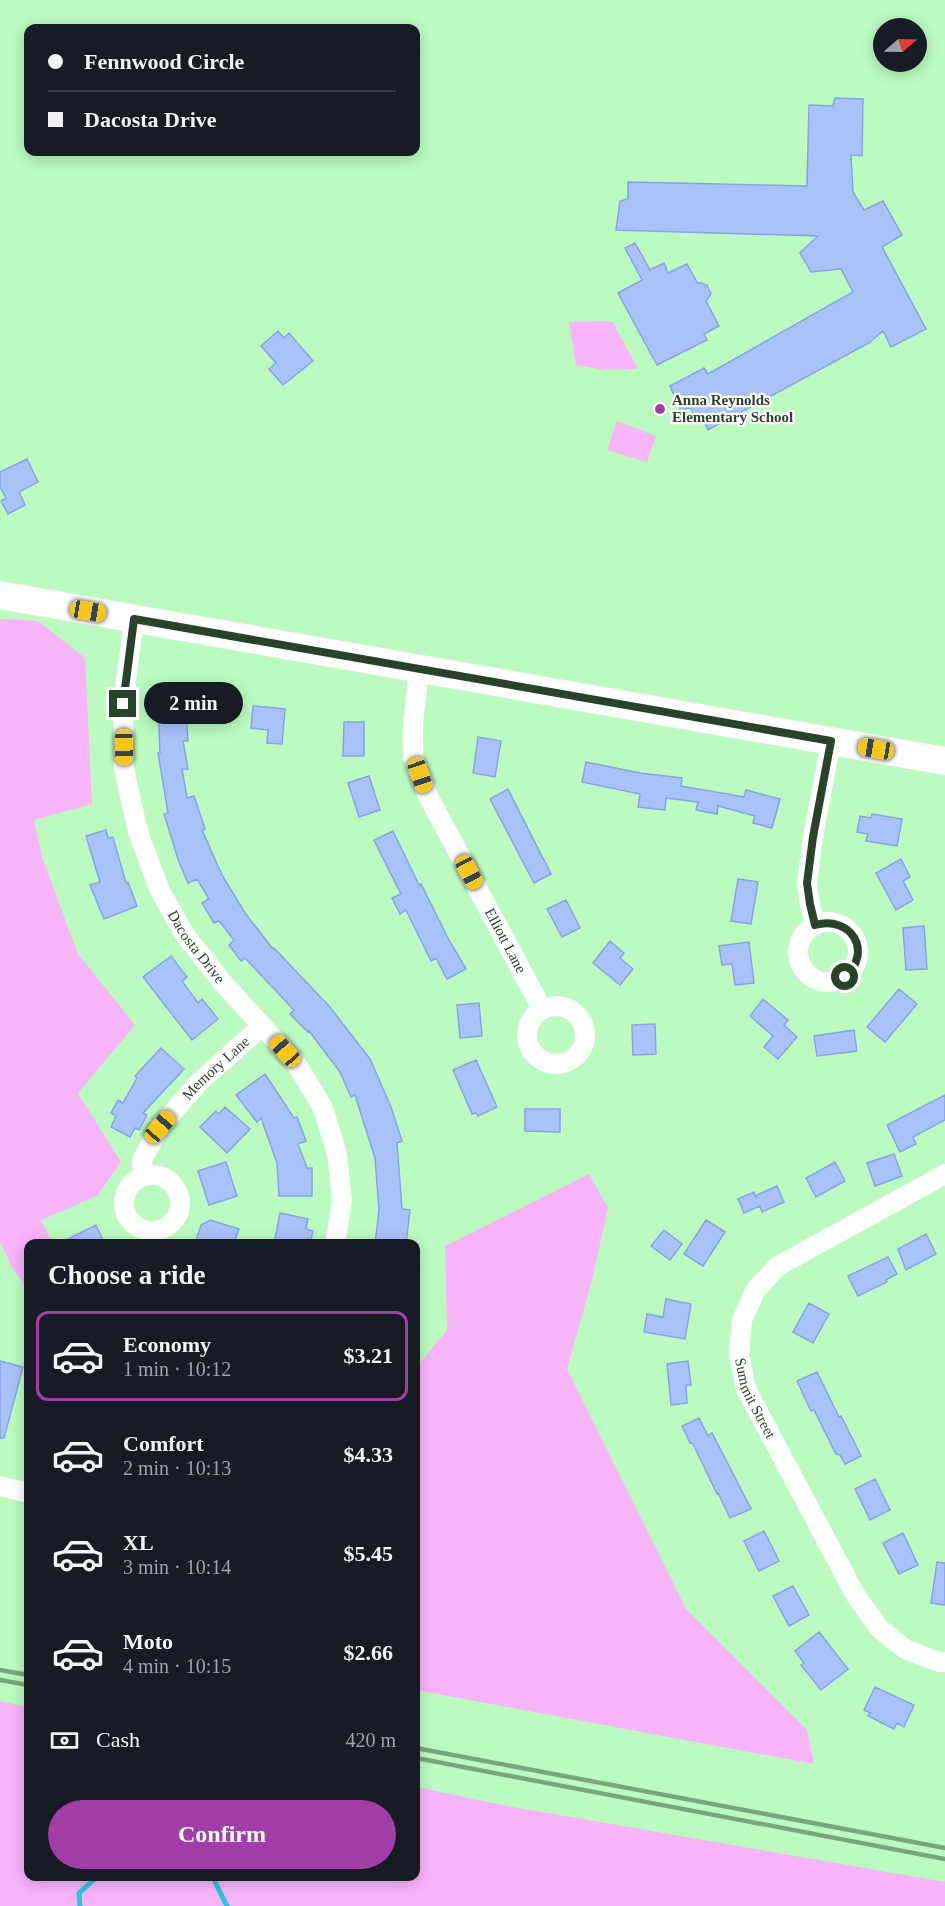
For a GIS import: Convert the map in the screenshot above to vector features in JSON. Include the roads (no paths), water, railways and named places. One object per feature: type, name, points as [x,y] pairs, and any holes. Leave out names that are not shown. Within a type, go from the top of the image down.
[{"type":"street","points":[[0,595],[945,761]]},
{"type":"street","name":"Dacosta Drive","points":[[134,619],[123,704],[124,769],[138,832],[160,891],[185,935],[223,983],[296,1063],[323,1108],[337,1154],[342,1201],[337,1239]]},
{"type":"street","name":"Elliott Lane","points":[[419,669],[413,724],[413,756],[427,794],[542,1009]]},
{"type":"street","points":[[815,925],[807,883],[831,741]]},
{"type":"street","name":"Memory Lane","points":[[143,1176],[142,1160],[160,1127],[198,1083],[262,1026]]},
{"type":"street","name":"Summit Street","points":[[945,1174],[778,1266],[756,1289],[742,1320],[739,1354],[746,1389],[856,1596],[879,1628],[905,1649],[939,1662],[945,1662]]},
{"type":"street","points":[[0,1486],[24,1492]]},
{"type":"waterway","points":[[80,1906],[79,1893],[92,1881]]},
{"type":"waterway","points":[[214,1881],[227,1906]]},
{"type":"railway","points":[[0,1670],[24,1674]]},
{"type":"railway","points":[[0,1680],[24,1684]]},
{"type":"railway","points":[[420,1749],[945,1848]]},
{"type":"railway","points":[[420,1759],[945,1859]]},
{"type":"place","name":"Anna Reynolds Elementary School","points":[[660,409]]}]
